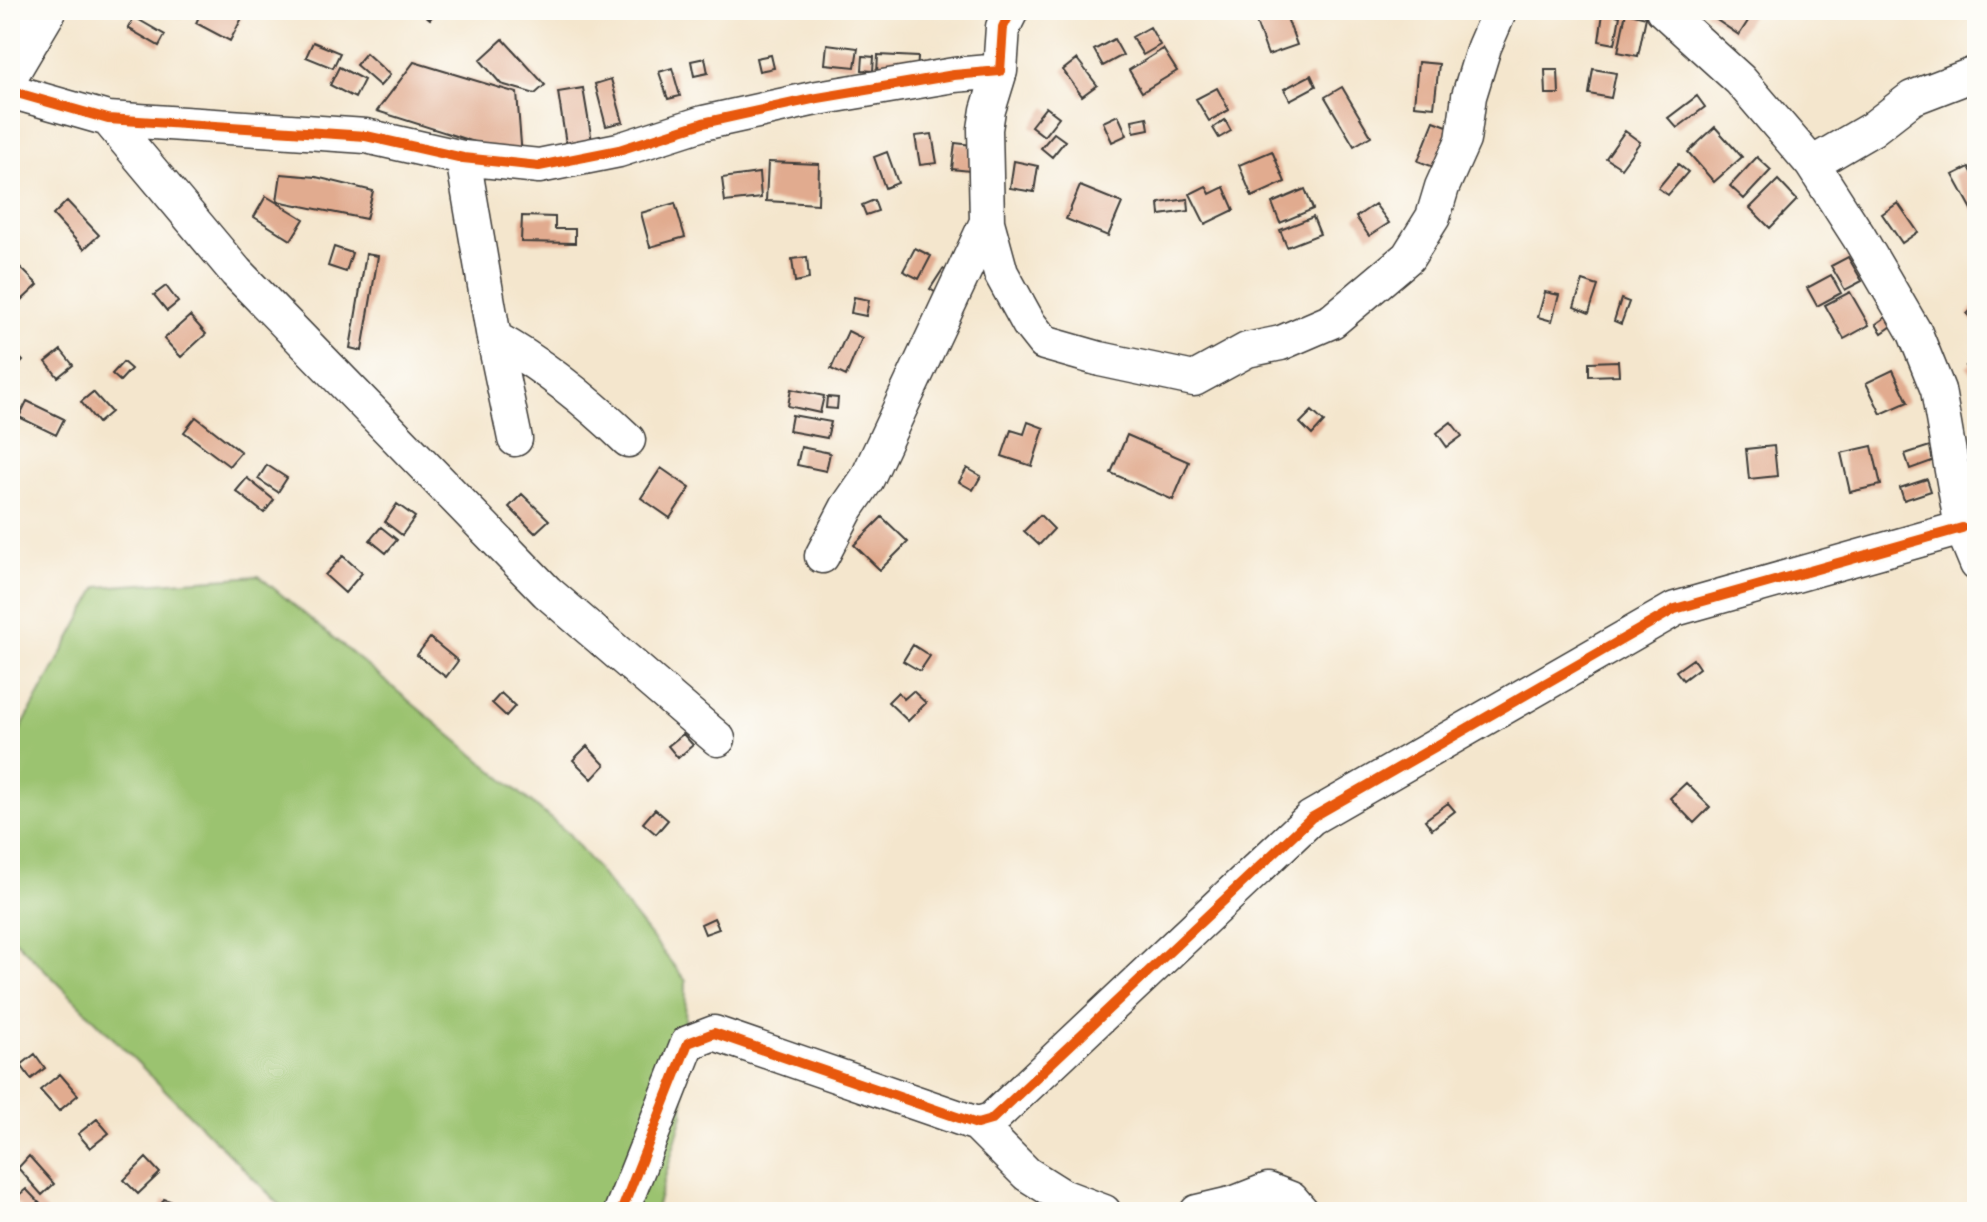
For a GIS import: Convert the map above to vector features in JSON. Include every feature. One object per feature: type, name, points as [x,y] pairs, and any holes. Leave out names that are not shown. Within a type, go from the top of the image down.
[{"type":"main road","points":[[10,69],[45,10]]},
{"type":"street","points":[[1020,10],[1011,10],[1003,27],[1000,71],[985,129],[987,222],[1001,273],[1029,324],[1044,343],[1100,359],[1194,379],[1247,350],[1281,343],[1332,321],[1408,257],[1433,217],[1442,187],[1463,140],[1469,96],[1484,47],[1500,10]]},
{"type":"street","points":[[1663,10],[1740,80],[1812,164],[1915,333],[1938,390],[1962,528],[1977,564]]},
{"type":"street","points":[[10,91],[108,119],[366,136],[463,158],[539,166],[619,150],[703,123],[812,99],[954,75],[1000,71]]},
{"type":"street","points":[[1812,164],[1872,129],[1912,98],[1977,73]]},
{"type":"street","points":[[108,119],[236,272],[547,592],[718,739]]},
{"type":"street","points":[[463,158],[515,439]]},
{"type":"street","points":[[822,556],[847,508],[867,479],[987,222]]},
{"type":"street","points":[[494,338],[585,399],[628,440]]},
{"type":"street","points":[[977,1124],[991,1120],[1311,818],[1675,609],[1962,528]]},
{"type":"street","points":[[621,1212],[688,1043],[714,1033],[977,1124],[1027,1174],[1062,1196],[1104,1212]]},
{"type":"street","points":[[1197,1212],[1235,1203],[1268,1190],[1291,1199],[1302,1212]]},
{"type":"green space","points":[[259,576],[569,834],[686,981],[683,1115],[655,1212],[282,1212],[282,1207],[10,935],[10,749],[98,587]]},
{"type":"building","points":[[164,10],[184,10],[180,18]]},
{"type":"building","points":[[202,10],[228,10],[242,18],[230,41],[196,23]]},
{"type":"building","points":[[419,10],[437,10],[430,19]]},
{"type":"building","points":[[1264,10],[1284,10],[1297,45],[1268,55],[1253,14]]},
{"type":"building","points":[[1755,10],[1739,35],[1705,12]]},
{"type":"building","points":[[1626,12],[1646,17],[1638,56],[1618,52]]},
{"type":"building","points":[[1603,13],[1620,16],[1615,44],[1599,41]]},
{"type":"building","points":[[134,17],[165,35],[159,46],[128,28]]},
{"type":"building","points":[[1150,27],[1160,45],[1143,55],[1132,37]]},
{"type":"building","points":[[503,39],[545,85],[535,94],[501,84],[480,60]]},
{"type":"building","points":[[1114,39],[1123,55],[1103,66],[1094,50]]},
{"type":"building","points":[[313,42],[340,53],[333,68],[306,57]]},
{"type":"building","points":[[827,44],[858,48],[855,67],[825,64]]},
{"type":"building","points":[[1163,49],[1177,71],[1142,92],[1129,70]]},
{"type":"building","points":[[366,53],[390,75],[380,86],[356,65]]},
{"type":"building","points":[[771,55],[774,68],[759,71],[756,58]]},
{"type":"building","points":[[878,55],[918,57],[917,75],[877,73]]},
{"type":"building","points":[[863,56],[874,57],[873,71],[862,70]]},
{"type":"building","points":[[705,58],[708,73],[694,76],[691,61]]},
{"type":"building","points":[[1077,59],[1097,85],[1082,96],[1063,70]]},
{"type":"building","points":[[414,62],[517,93],[522,157],[377,111]]},
{"type":"building","points":[[1418,62],[1439,64],[1434,107],[1414,105]]},
{"type":"building","points":[[339,67],[364,80],[355,98],[330,85]]},
{"type":"building","points":[[672,68],[680,96],[668,99],[659,72]]},
{"type":"building","points":[[1593,69],[1616,73],[1611,98],[1589,94]]},
{"type":"building","points":[[1545,70],[1558,70],[1559,94],[1546,94]]},
{"type":"building","points":[[1311,75],[1316,86],[1290,100],[1284,89]]},
{"type":"building","points":[[611,79],[623,122],[606,126],[595,84]]},
{"type":"building","points":[[1342,87],[1371,136],[1354,146],[1325,97]]},
{"type":"building","points":[[583,88],[594,153],[568,157],[558,92]]},
{"type":"building","points":[[1217,88],[1229,110],[1209,121],[1196,99]]},
{"type":"building","points":[[1697,96],[1705,107],[1677,128],[1668,118]]},
{"type":"building","points":[[1046,107],[1059,117],[1044,136],[1031,126]]},
{"type":"building","points":[[1118,115],[1127,135],[1112,142],[1103,122]]},
{"type":"building","points":[[1147,117],[1149,129],[1134,132],[1132,120]]},
{"type":"building","points":[[1225,120],[1231,131],[1219,138],[1213,128]]},
{"type":"building","points":[[1434,121],[1455,129],[1439,169],[1418,161]]},
{"type":"building","points":[[1715,127],[1742,157],[1714,182],[1688,152]]},
{"type":"building","points":[[1625,131],[1640,142],[1621,168],[1606,158]]},
{"type":"building","points":[[1054,133],[1065,141],[1052,157],[1041,148]]},
{"type":"building","points":[[932,134],[937,163],[920,165],[915,136]]},
{"type":"building","points":[[955,143],[972,145],[970,171],[952,169]]},
{"type":"building","points":[[1272,151],[1285,182],[1252,197],[1239,165]]},
{"type":"building","points":[[887,152],[898,183],[885,188],[874,157]]},
{"type":"building","points":[[1757,157],[1771,170],[1744,199],[1730,186]]},
{"type":"building","points":[[1014,161],[1038,166],[1034,192],[1010,188]]},
{"type":"building","points":[[768,162],[819,164],[818,204],[766,201]]},
{"type":"building","points":[[1678,164],[1688,172],[1668,195],[1658,188]]},
{"type":"building","points":[[1969,167],[1977,181],[1977,211],[1974,213],[1953,175]]},
{"type":"building","points":[[759,173],[761,198],[725,202],[722,178]]},
{"type":"building","points":[[281,174],[316,177],[373,191],[366,219],[277,201]]},
{"type":"building","points":[[1778,180],[1797,200],[1770,228],[1750,208]]},
{"type":"building","points":[[1080,186],[1122,203],[1108,236],[1066,219]]},
{"type":"building","points":[[1206,186],[1210,194],[1224,187],[1234,210],[1205,224],[1190,194]]},
{"type":"building","points":[[1305,189],[1313,209],[1280,223],[1272,203]]},
{"type":"building","points":[[266,196],[304,219],[291,240],[254,217]]},
{"type":"building","points":[[1188,199],[1189,211],[1160,215],[1159,203]]},
{"type":"building","points":[[874,200],[878,211],[866,215],[862,205]]},
{"type":"building","points":[[67,201],[99,235],[84,249],[53,215]]},
{"type":"building","points":[[675,203],[685,237],[650,247],[641,213]]},
{"type":"building","points":[[1898,203],[1918,232],[1902,243],[1882,214]]},
{"type":"building","points":[[1375,204],[1389,223],[1369,236],[1356,217]]},
{"type":"building","points":[[522,216],[555,217],[555,229],[575,229],[575,243],[521,242]]},
{"type":"building","points":[[1313,217],[1320,234],[1287,247],[1280,230]]},
{"type":"building","points":[[334,247],[352,253],[346,272],[328,266]]},
{"type":"building","points":[[915,248],[931,256],[919,279],[903,271]]},
{"type":"building","points":[[366,254],[378,256],[362,351],[350,348]]},
{"type":"building","points":[[10,257],[38,285],[22,300],[10,288]]},
{"type":"building","points":[[807,257],[809,279],[795,282],[792,259]]},
{"type":"building","points":[[1848,257],[1862,281],[1845,290],[1831,266]]},
{"type":"building","points":[[943,269],[958,279],[944,298],[930,289]]},
{"type":"building","points":[[1831,275],[1841,293],[1817,306],[1807,288]]},
{"type":"building","points":[[1583,281],[1598,286],[1589,313],[1574,307]]},
{"type":"building","points":[[166,286],[178,302],[167,311],[154,295]]},
{"type":"building","points":[[1545,292],[1559,295],[1552,321],[1538,317]]},
{"type":"building","points":[[1850,292],[1869,325],[1844,339],[1825,305]]},
{"type":"building","points":[[854,297],[869,300],[866,316],[851,313]]},
{"type":"building","points":[[1621,299],[1629,302],[1621,324],[1614,321]]},
{"type":"building","points":[[1974,307],[1977,311],[1975,323],[1967,314]]},
{"type":"building","points":[[1892,313],[1898,322],[1882,333],[1876,324]]},
{"type":"building","points":[[190,316],[206,334],[181,357],[164,339]]},
{"type":"building","points":[[848,331],[862,338],[846,376],[831,369]]},
{"type":"building","points":[[10,348],[23,361],[10,374]]},
{"type":"building","points":[[61,350],[73,365],[58,377],[46,362]]},
{"type":"building","points":[[1977,359],[1977,375],[1974,377],[1966,366]]},
{"type":"building","points":[[1618,361],[1619,375],[1589,376],[1589,362]]},
{"type":"building","points":[[123,362],[131,369],[120,381],[112,374]]},
{"type":"building","points":[[1893,370],[1908,402],[1881,414],[1866,383]]},
{"type":"building","points":[[791,389],[824,396],[820,413],[788,406]]},
{"type":"building","points":[[93,392],[111,412],[98,423],[81,402]]},
{"type":"building","points":[[827,397],[838,398],[837,409],[826,408]]},
{"type":"building","points":[[27,401],[64,419],[56,435],[19,417]]},
{"type":"building","points":[[1312,411],[1324,422],[1312,435],[1300,423]]},
{"type":"building","points":[[792,415],[831,422],[827,438],[789,431]]},
{"type":"building","points":[[196,417],[241,452],[229,466],[184,432]]},
{"type":"building","points":[[1028,422],[1044,428],[1032,466],[1002,456],[1011,430],[1024,434]]},
{"type":"building","points":[[1451,422],[1462,436],[1447,447],[1437,433]]},
{"type":"building","points":[[1127,435],[1189,462],[1173,500],[1111,473]]},
{"type":"building","points":[[1774,446],[1777,476],[1749,479],[1746,449]]},
{"type":"building","points":[[1872,446],[1881,485],[1850,492],[1841,453]]},
{"type":"building","points":[[1930,446],[1935,460],[1910,469],[1905,454]]},
{"type":"building","points":[[801,447],[830,453],[826,471],[797,465]]},
{"type":"building","points":[[267,465],[287,478],[278,492],[258,479]]},
{"type":"building","points":[[661,468],[690,488],[670,518],[641,498]]},
{"type":"building","points":[[967,468],[981,476],[973,490],[959,482]]},
{"type":"building","points":[[247,478],[274,500],[264,513],[236,491]]},
{"type":"building","points":[[1927,479],[1931,491],[1904,500],[1900,488]]},
{"type":"building","points":[[522,494],[549,520],[535,533],[509,507]]},
{"type":"building","points":[[397,504],[415,517],[402,535],[385,522]]},
{"type":"building","points":[[1040,515],[1054,529],[1039,545],[1024,531]]},
{"type":"building","points":[[882,517],[908,542],[880,570],[854,545]]},
{"type":"building","points":[[381,527],[397,540],[386,553],[370,540]]},
{"type":"building","points":[[343,556],[362,573],[345,593],[325,575]]},
{"type":"building","points":[[430,638],[458,661],[446,677],[417,655]]},
{"type":"building","points":[[913,645],[930,656],[920,671],[903,661]]},
{"type":"building","points":[[1693,659],[1699,668],[1683,680],[1676,671]]},
{"type":"building","points":[[913,691],[926,703],[908,721],[888,702],[898,692],[904,699]]},
{"type":"building","points":[[501,693],[515,706],[506,716],[492,703]]},
{"type":"building","points":[[683,734],[693,745],[678,758],[668,746]]},
{"type":"building","points":[[587,746],[605,765],[592,779],[573,760]]},
{"type":"building","points":[[1686,783],[1710,807],[1694,823],[1670,798]]},
{"type":"building","points":[[1448,803],[1455,811],[1432,829],[1425,820]]},
{"type":"building","points":[[655,809],[668,820],[656,834],[643,823]]},
{"type":"building","points":[[714,918],[719,929],[705,934],[701,924]]},
{"type":"building","points":[[35,1054],[45,1068],[31,1079],[21,1065]]},
{"type":"building","points":[[60,1074],[78,1095],[59,1111],[40,1090]]},
{"type":"building","points":[[97,1119],[109,1133],[90,1148],[78,1134]]},
{"type":"building","points":[[29,1156],[54,1184],[42,1195],[18,1168]]},
{"type":"building","points":[[146,1158],[160,1173],[138,1194],[124,1180]]},
{"type":"building","points":[[26,1189],[48,1212],[26,1212],[13,1200]]},
{"type":"building","points":[[164,1199],[181,1205],[179,1212],[157,1212]]},
{"type":"cycle path","points":[[10,91],[108,119],[366,136],[463,158],[539,166],[619,150],[703,123],[812,99],[954,75],[1000,71],[1003,27],[1011,11]]},
{"type":"cycle path","points":[[621,1212],[688,1043],[714,1033],[977,1124],[991,1120],[1311,818],[1675,609],[1962,528]]}]
